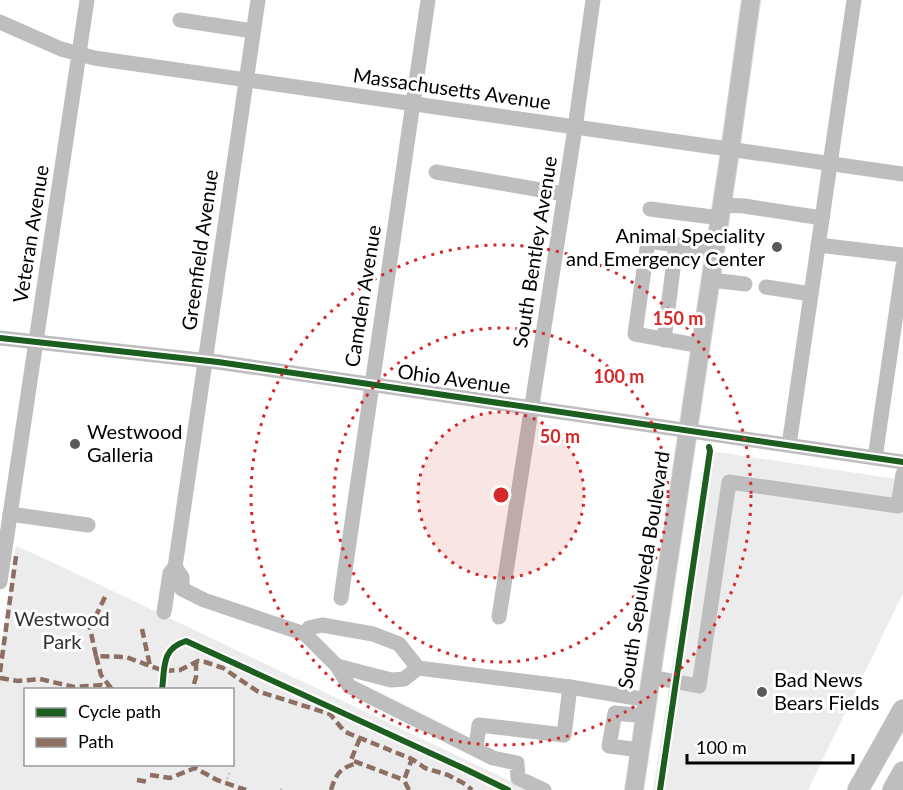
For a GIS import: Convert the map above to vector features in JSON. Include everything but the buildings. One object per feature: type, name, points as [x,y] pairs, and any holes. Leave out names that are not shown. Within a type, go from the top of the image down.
[{"type":"highway","points":[[858,790],[903,710]]},
{"type":"highway","points":[[873,790],[903,735]]},
{"type":"highway","points":[[893,790],[903,772]]},
{"type":"main road","name":"South Sepulveda Boulevard","points":[[634,790],[730,151],[750,0]]},
{"type":"street","name":"Veteran Avenue","points":[[0,582],[87,0]]},
{"type":"street","name":"Greenfield Avenue","points":[[164,612],[170,573],[175,567],[258,0]]},
{"type":"street","name":"Camden Avenue","points":[[341,598],[428,0]]},
{"type":"street","name":"South Bentley Avenue","points":[[499,617],[593,0]]},
{"type":"street","points":[[789,445],[854,0]]},
{"type":"street","points":[[180,20],[253,32]]},
{"type":"street","name":"Massachusetts Avenue","points":[[0,22],[79,54],[730,151],[903,174]]},
{"type":"street","points":[[436,172],[565,194]]},
{"type":"street","points":[[650,208],[721,212],[744,206],[822,218]]},
{"type":"street","points":[[701,346],[635,334],[648,241],[715,252]]},
{"type":"street","points":[[664,340],[676,245]]},
{"type":"street","points":[[818,245],[903,255]]},
{"type":"street","points":[[875,458],[900,307],[903,266]]},
{"type":"street","points":[[711,280],[745,284]]},
{"type":"street","points":[[766,287],[811,294]]},
{"type":"street","name":"Ohio Avenue","points":[[0,338],[205,360],[903,462]]},
{"type":"street","points":[[651,677],[699,686],[729,482],[898,506],[903,474]]},
{"type":"street","points":[[10,514],[87,525]]},
{"type":"street","points":[[175,567],[182,578],[182,589],[204,600],[305,634],[337,666],[349,686],[494,758],[517,763],[518,778],[544,790]]},
{"type":"street","points":[[305,634],[309,628],[322,625],[373,634],[399,644],[418,668],[570,687],[646,708]]},
{"type":"street","points":[[337,666],[391,680],[404,679],[418,668]]},
{"type":"street","points":[[476,748],[479,724],[564,735],[570,687]]},
{"type":"street","points":[[640,750],[609,746],[615,712],[646,708]]},
{"type":"path","points":[[226,783],[229,773]]},
{"type":"green space","name":"Bad News Bears Fields","points":[[718,452],[903,480],[903,593],[808,790],[653,790],[704,458]]},
{"type":"green space","name":"Westwood Park","points":[[16,546],[529,790],[0,790],[0,654]]},
{"type":"marked path","points":[[0,672],[16,556]]},
{"type":"marked path","points":[[105,597],[90,628],[96,656],[126,657],[164,671],[180,670],[198,661],[223,668],[257,691],[330,714],[344,731],[412,759],[425,768],[448,775],[472,790]]},
{"type":"marked path","points":[[142,629],[150,666]]},
{"type":"marked path","points":[[96,656],[101,675],[111,688]]},
{"type":"marked path","points":[[194,684],[196,662]]},
{"type":"marked path","points":[[0,678],[18,681],[40,679],[74,687],[102,685],[109,688]]},
{"type":"marked path","points":[[360,738],[351,760],[404,780]]},
{"type":"marked path","points":[[409,790],[404,780],[412,759]]},
{"type":"marked path","points":[[331,790],[340,772],[359,763]]},
{"type":"marked path","points":[[150,775],[170,778],[195,768],[217,780],[246,790]]},
{"type":"marked path","points":[[137,780],[149,782]]},
{"type":"cycle path","points":[[0,338],[218,362],[903,462]]},
{"type":"cycle path","points":[[660,790],[709,447]]},
{"type":"cycle path","points":[[162,688],[164,666],[168,654],[178,644],[186,641],[508,790]]},
{"type":"place","name":"Animal Speciality and Emergency Center","points":[[777,247]]},
{"type":"place","name":"Westwood Galleria","points":[[75,444]]},
{"type":"place","name":"Bad News Bears Fields","points":[[762,692]]}]
